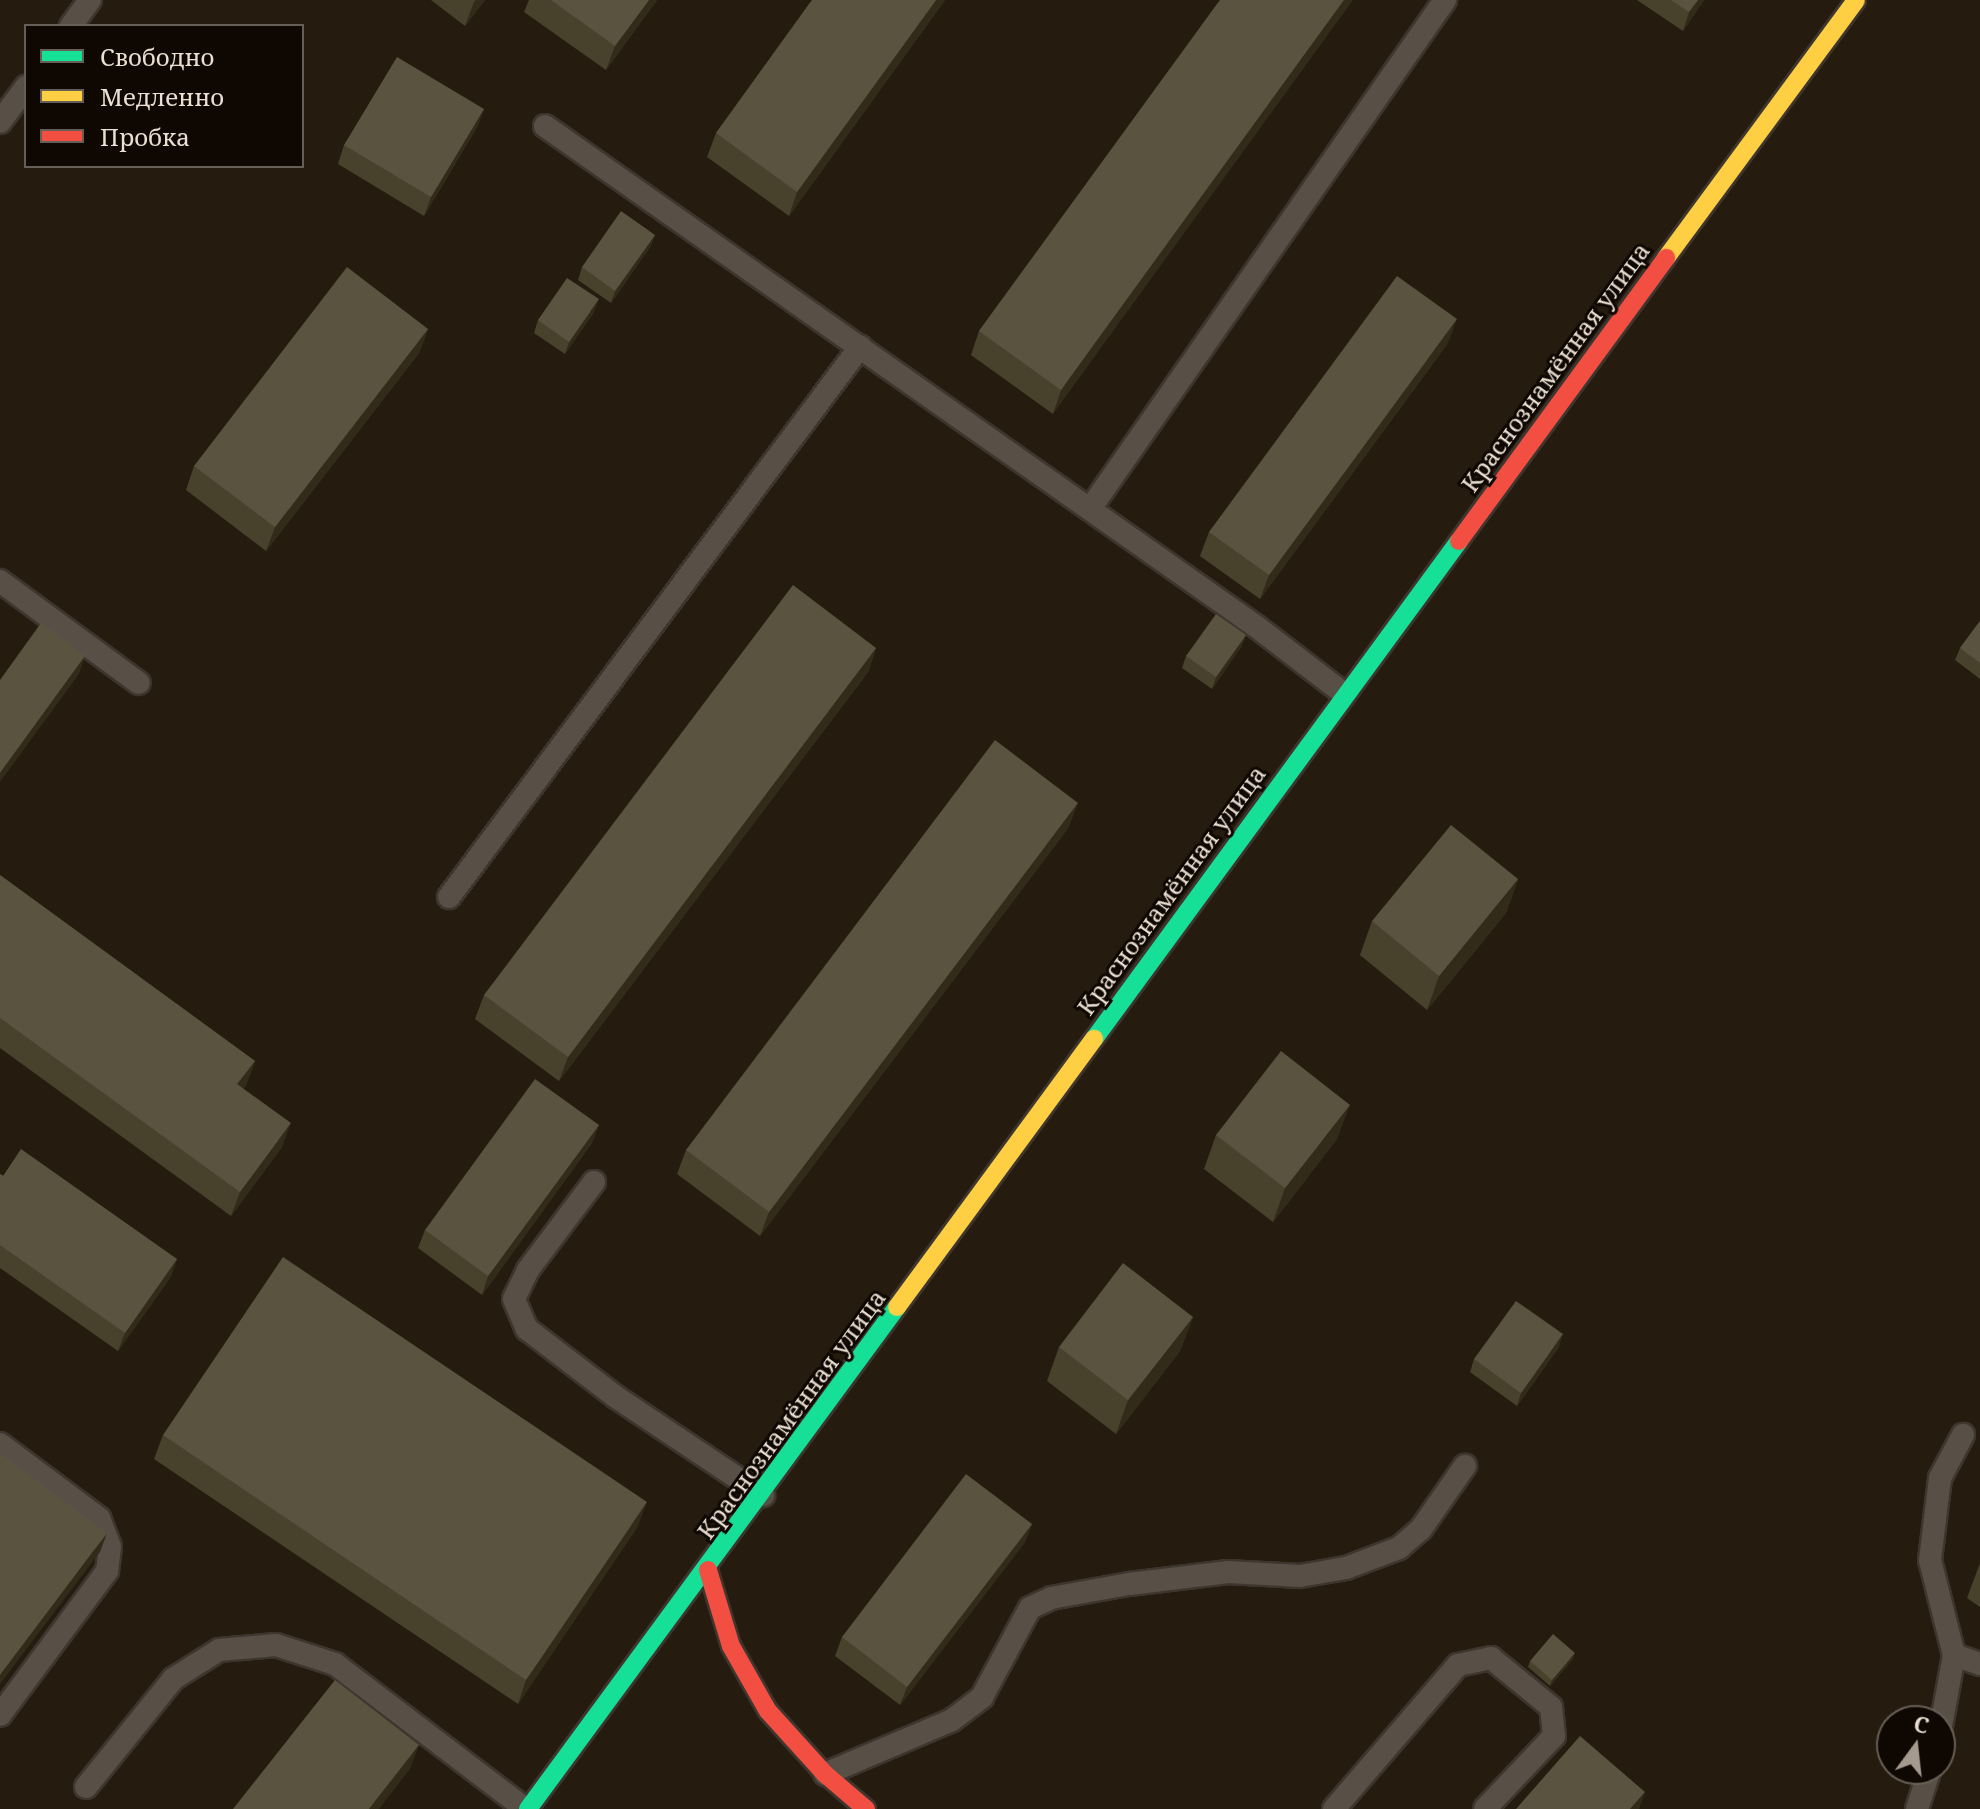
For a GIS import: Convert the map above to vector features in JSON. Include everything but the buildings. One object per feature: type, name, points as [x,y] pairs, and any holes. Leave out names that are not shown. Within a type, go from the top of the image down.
[{"type":"main road","name":"Краснознамённая улица","points":[[526,1809],[708,1570],[1343,693],[1856,0]]},
{"type":"main road","points":[[708,1570],[738,1659],[768,1711],[825,1774],[866,1809]]},
{"type":"lane","points":[[72,24],[90,0]]},
{"type":"lane","points":[[1090,509],[1445,0]]},
{"type":"lane","points":[[0,122],[24,90]]},
{"type":"lane","points":[[545,126],[1090,509],[1343,693]]},
{"type":"lane","points":[[449,897],[860,347]]},
{"type":"lane","points":[[0,581],[139,683]]},
{"type":"lane","points":[[594,1182],[528,1270],[514,1299],[527,1329],[628,1405],[763,1495]]},
{"type":"lane","points":[[1945,1705],[1954,1655],[1930,1560],[1940,1478],[1963,1435]]},
{"type":"lane","points":[[0,1444],[99,1518],[110,1547],[107,1571],[0,1715]]},
{"type":"lane","points":[[825,1774],[952,1720],[982,1697],[1030,1608],[1051,1598],[1157,1580],[1228,1572],[1300,1576],[1346,1568],[1399,1548],[1421,1529],[1465,1466]]},
{"type":"lane","points":[[86,1787],[173,1679],[219,1650],[276,1645],[335,1664],[526,1809]]},
{"type":"lane","points":[[1954,1655],[1980,1664]]},
{"type":"lane","points":[[1334,1809],[1458,1665],[1491,1658],[1551,1707],[1554,1736],[1485,1809]]},
{"type":"lane","points":[[1917,1809],[1925,1785]]},
{"type":"traffic: fast","points":[[1094,1039],[1459,541]]},
{"type":"traffic: fast","points":[[528,1809],[897,1307]]},
{"type":"traffic: slow","points":[[1666,258],[1856,0]]},
{"type":"traffic: slow","points":[[897,1307],[1094,1039]]},
{"type":"traffic: jam","points":[[1459,541],[1666,258]]},
{"type":"traffic: jam","points":[[708,1570],[731,1646],[768,1711],[825,1774],[866,1809]]}]
